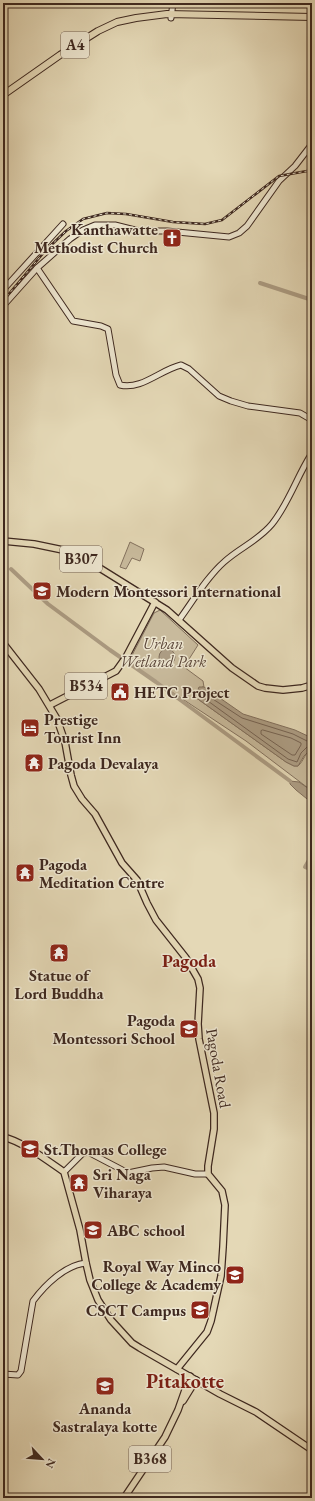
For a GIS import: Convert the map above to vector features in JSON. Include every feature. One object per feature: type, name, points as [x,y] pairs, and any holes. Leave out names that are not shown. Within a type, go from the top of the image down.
[{"type":"highway","name":"A4","points":[[3,95],[60,55],[98,31],[117,22],[143,16],[312,17]]},
{"type":"highway","name":"A4","points":[[171,16],[312,21]]},
{"type":"main road","name":"B307","points":[[3,541],[34,544],[63,550],[98,567],[155,602],[179,620],[232,668],[258,686],[283,690],[302,688],[312,685]]},
{"type":"main road","name":"B534","points":[[50,705],[116,671],[121,666],[155,602]]},
{"type":"main road","name":"Pagoda Road","points":[[3,643],[39,689],[57,718],[66,742],[74,786],[95,814],[122,863],[137,880],[156,920],[186,958],[198,979],[200,988],[198,1024],[199,1039],[214,1113],[214,1129],[208,1174]]},
{"type":"main road","points":[[3,1137],[10,1139],[36,1153],[64,1172],[80,1230],[86,1263],[98,1300],[111,1320],[132,1342],[152,1356],[256,1412],[312,1450]]},
{"type":"main road","points":[[177,1369],[207,1332],[211,1321],[221,1276],[225,1205],[222,1191],[208,1174]]},
{"type":"main road","name":"B368","points":[[178,1410],[190,1376]]},
{"type":"main road","name":"B368","points":[[124,1498],[165,1437],[178,1410],[196,1380]]},
{"type":"street","points":[[171,16],[173,3]]},
{"type":"street","points":[[3,306],[37,268],[70,239],[83,230],[95,225],[115,225],[139,231],[168,231],[222,237],[236,235],[242,232],[279,181],[295,166],[312,144]]},
{"type":"street","points":[[3,290],[63,224]]},
{"type":"street","points":[[37,268],[73,321],[101,326],[108,329],[116,375],[120,386],[134,387],[172,367],[181,365],[219,396],[231,401],[255,407],[300,413],[312,420]]},
{"type":"street","points":[[179,620],[224,562],[261,536],[271,526],[279,515],[311,454]]},
{"type":"street","points":[[64,1172],[83,1153],[88,1152],[128,1173],[164,1167],[196,1174],[208,1174]]},
{"type":"street","points":[[3,1374],[18,1375],[21,1371],[33,1301],[59,1275],[78,1264],[86,1263]]},
{"type":"green space","points":[[130,542],[144,549],[140,561],[132,558],[126,569],[120,567]]},
{"type":"green space","name":"Urban Wetland Park","points":[[160,610],[198,645],[184,667],[203,681],[204,687],[202,687],[195,697],[286,762],[294,766],[298,766],[302,762],[312,748],[312,791],[246,741],[128,663],[154,613]]},
{"type":"water","points":[[167,649],[173,651],[175,657],[173,663],[167,665],[161,663],[159,657],[161,651]]},
{"type":"water","points":[[199,687],[204,687],[243,714],[295,730],[312,738],[312,748],[304,756],[298,766],[294,766],[286,762],[195,697]]},
{"type":"water","points":[[290,781],[299,782],[312,791],[312,803],[290,784]]},
{"type":"waterway","points":[[260,283],[312,300]]},
{"type":"waterway","points":[[11,569],[48,604],[290,781]]},
{"type":"waterway","points":[[312,855],[305,867],[312,870]]},
{"type":"railway","points":[[3,301],[45,251],[66,231],[83,219],[107,213],[126,214],[173,222],[205,224],[222,220],[279,176],[307,171],[312,172]]},
{"type":"place","name":"Kanthawatte Methodist Church","points":[[172,238]]},
{"type":"place","name":"Modern Montessori International","points":[[42,591]]},
{"type":"place","name":"HETC Project","points":[[120,692]]},
{"type":"place","name":"Prestige Tourist Inn","points":[[30,728]]},
{"type":"place","name":"Pagoda Devalaya","points":[[34,763]]},
{"type":"place","name":"Pagoda Meditation Centre","points":[[25,873]]},
{"type":"place","name":"Statue of Lord Buddha","points":[[59,953]]},
{"type":"place","name":"Pagoda Montessori School","points":[[189,1029]]},
{"type":"place","name":"St.Thomas College","points":[[30,1149]]},
{"type":"place","name":"Sri Naga Viharaya","points":[[79,1183]]},
{"type":"place","name":"ABC school","points":[[93,1230]]},
{"type":"place","name":"Royal Way Minco College & Academy","points":[[235,1275]]},
{"type":"place","name":"CSCT Campus","points":[[200,1310]]},
{"type":"place","name":"Ananda Sastralaya kotte","points":[[105,1386]]},
{"type":"district","name":"Pagoda","points":[[189,961]]},
{"type":"district","name":"Pitakotte","points":[[185,1381]]}]
